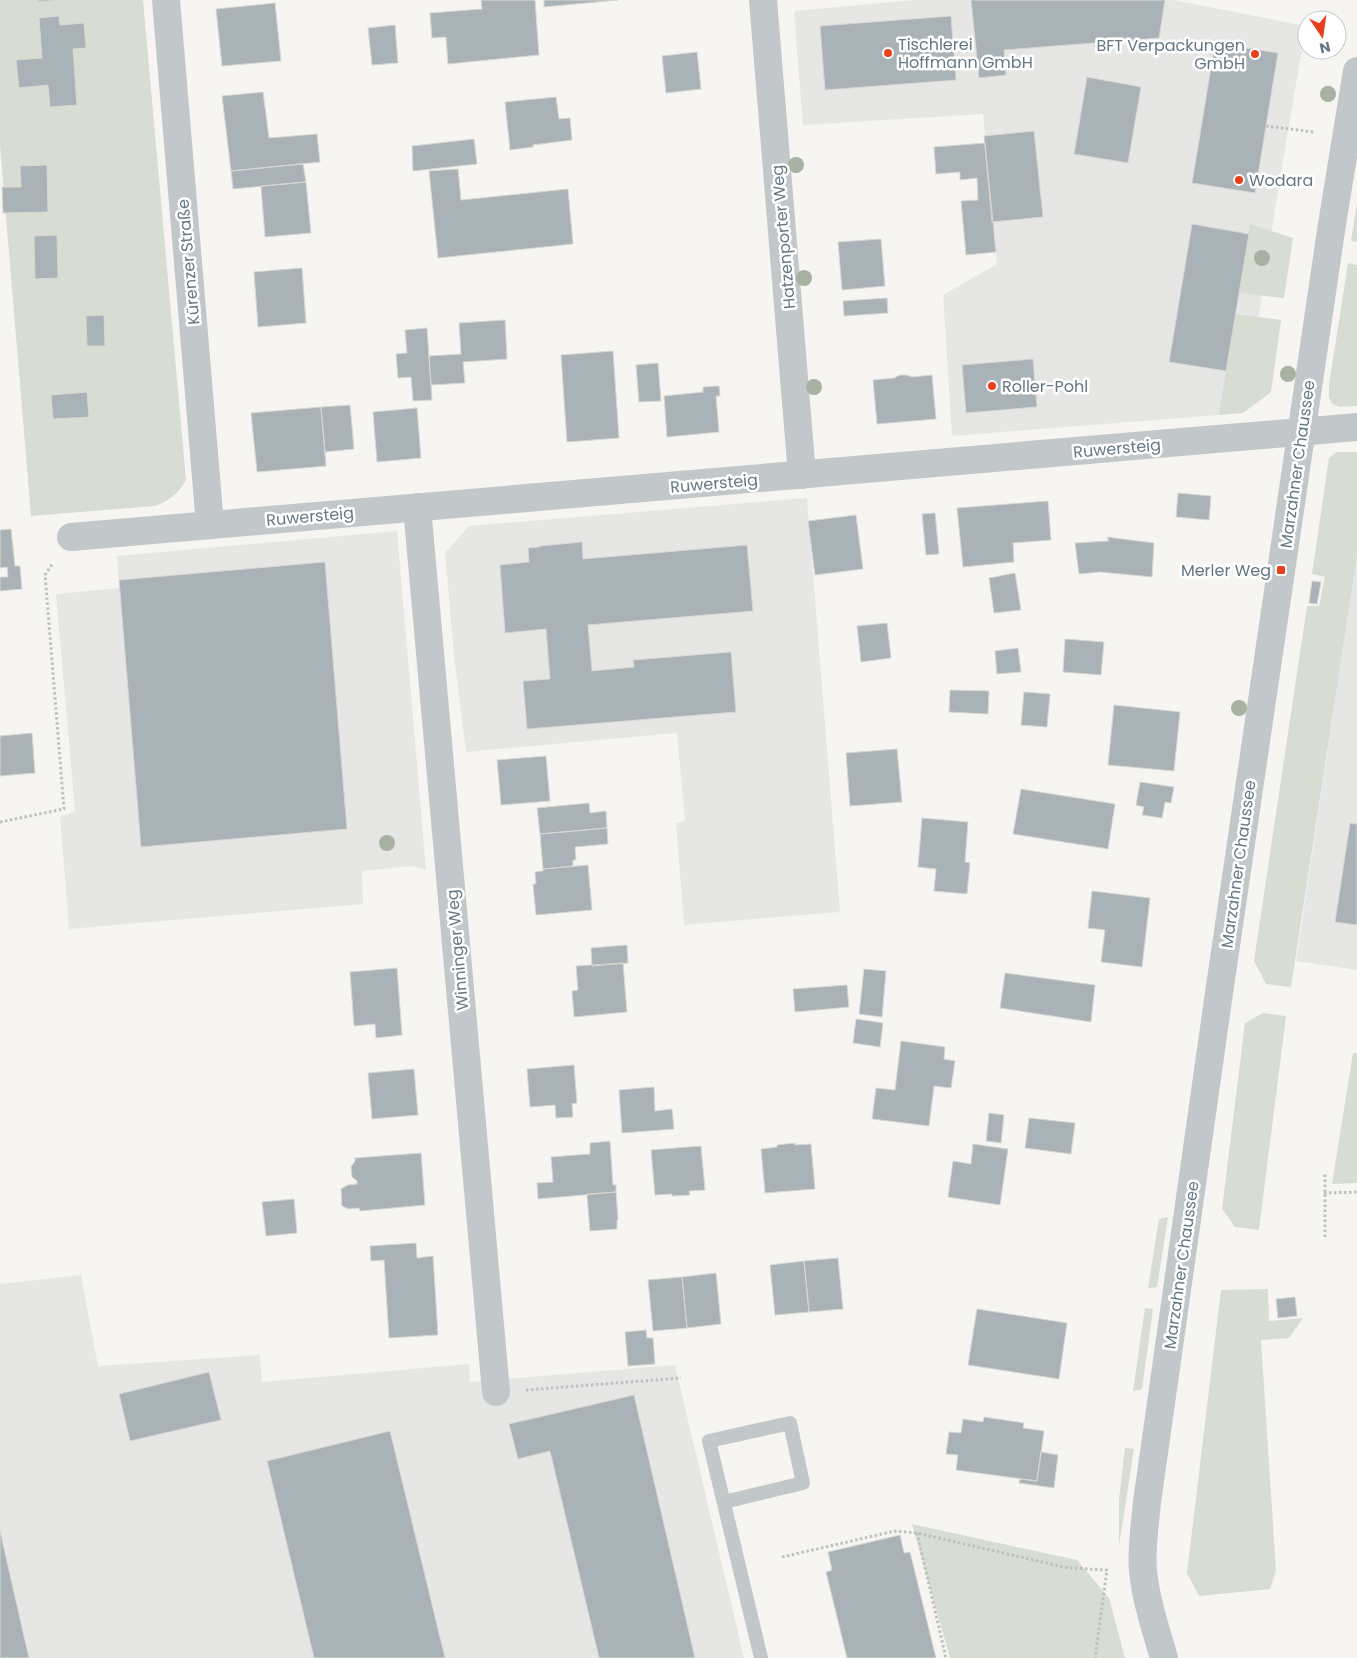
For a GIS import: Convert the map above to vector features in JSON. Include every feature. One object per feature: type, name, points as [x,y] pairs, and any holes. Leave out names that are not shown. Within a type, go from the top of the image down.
[{"type":"street","name":"Kürenzer Straße","points":[[166,0],[210,524]]},
{"type":"street","name":"Hatzenporter Weg","points":[[763,0],[802,475]]},
{"type":"street","name":"Marzahner Chaussee","points":[[1164,1658],[1146,1593],[1143,1570],[1143,1541],[1147,1502],[1219,993],[1332,224],[1357,70]]},
{"type":"street","name":"Ruwersteig","points":[[71,537],[1357,427]]},
{"type":"street","name":"Winninger Weg","points":[[417,507],[496,1392]]},
{"type":"lane","points":[[724,1502],[803,1483],[790,1423],[709,1441],[761,1658]]},
{"type":"path","points":[[1266,126],[1314,132]]},
{"type":"path","points":[[0,822],[64,809],[45,575],[71,537]]},
{"type":"path","points":[[1325,1173],[1325,1237]]},
{"type":"path","points":[[1324,1193],[1357,1192]]},
{"type":"path","points":[[496,1392],[681,1378]]},
{"type":"path","points":[[782,1557],[895,1531],[917,1533],[1068,1568],[1107,1570],[1095,1658]]},
{"type":"path","points":[[917,1533],[946,1658]]},
{"type":"shaded area","points":[[0,0],[143,0],[186,480],[173,496],[155,506],[31,516],[0,145]]},
{"type":"shaded area","points":[[915,0],[1173,0],[1297,24],[1297,60],[1300,60],[1277,196],[1248,388],[1219,415],[952,436],[943,295],[997,264],[983,114],[803,125],[794,11]]},
{"type":"shaded area","points":[[1357,203],[1357,242],[1351,241]]},
{"type":"shaded area","points":[[1250,224],[1293,238],[1284,298],[1239,293]]},
{"type":"shaded area","points":[[1348,263],[1357,265],[1357,406],[1340,407],[1332,404],[1329,397],[1329,385]]},
{"type":"shaded area","points":[[1235,314],[1281,320],[1271,392],[1243,413],[1219,415]]},
{"type":"shaded area","points":[[1337,452],[1357,452],[1357,556],[1291,987],[1266,984],[1254,961],[1307,606],[1319,606],[1325,577],[1312,574],[1329,458]]},
{"type":"shaded area","points":[[807,498],[840,912],[684,925],[676,823],[685,821],[677,733],[466,752],[454,656],[445,553],[469,526]]},
{"type":"shaded area","points":[[397,531],[426,870],[412,866],[362,871],[363,904],[69,929],[60,817],[75,811],[56,594],[119,588],[117,556]]},
{"type":"shaded area","points":[[1357,554],[1357,970],[1296,961]]},
{"type":"shaded area","points":[[1263,1013],[1286,1016],[1259,1230],[1235,1227],[1222,1209],[1245,1023]]},
{"type":"shaded area","points":[[1353,1053],[1357,1053],[1357,1183],[1332,1184]]},
{"type":"shaded area","points":[[1168,1217],[1157,1287],[1148,1288],[1159,1219]]},
{"type":"shaded area","points":[[81,1275],[98,1366],[260,1355],[262,1382],[469,1364],[470,1382],[675,1365],[744,1658],[0,1658],[0,1284]]},
{"type":"shaded area","points":[[1268,1289],[1269,1321],[1303,1318],[1289,1338],[1261,1340],[1276,1571],[1270,1589],[1199,1596],[1187,1573],[1221,1290]]},
{"type":"shaded area","points":[[1145,1308],[1153,1309],[1142,1389],[1133,1391]]},
{"type":"shaded area","points":[[1125,1448],[1134,1449],[1119,1546],[1119,1499]]},
{"type":"shaded area","points":[[912,1524],[1077,1560],[1109,1598],[1125,1658],[950,1658]]},
{"type":"building","points":[[38,0],[61,0],[38,2]]},
{"type":"building","points":[[481,0],[535,0],[539,55],[448,64],[446,37],[432,38],[430,13],[482,9]]},
{"type":"building","points":[[544,0],[618,0],[544,7]]},
{"type":"building","points":[[971,0],[1165,0],[1159,38],[1004,50],[1006,75],[979,78]]},
{"type":"building","points":[[275,3],[281,61],[222,66],[216,9]]},
{"type":"building","points":[[59,16],[60,25],[84,23],[86,48],[73,49],[77,105],[50,107],[48,85],[19,88],[16,60],[42,58],[39,18]]},
{"type":"building","name":"Tischlerei Hoffmann GmbH","points":[[951,16],[956,80],[825,90],[820,26]]},
{"type":"building","points":[[395,25],[398,63],[372,65],[368,28]]},
{"type":"building","points":[[1215,43],[1278,53],[1255,193],[1192,183]]},
{"type":"building","points":[[697,52],[701,89],[666,93],[662,56]]},
{"type":"building","points":[[1087,77],[1141,87],[1128,163],[1074,154]]},
{"type":"building","points":[[263,92],[269,138],[317,134],[320,162],[231,171],[222,96]]},
{"type":"building","points":[[556,97],[559,119],[570,118],[572,140],[510,150],[505,102]]},
{"type":"building","points":[[1034,131],[1043,217],[992,222],[984,136]]},
{"type":"building","points":[[474,139],[477,164],[413,171],[412,146]]},
{"type":"building","points":[[985,143],[996,252],[966,255],[961,201],[978,200],[977,178],[960,180],[960,172],[936,174],[934,147]]},
{"type":"building","points":[[303,164],[306,182],[233,189],[231,171]]},
{"type":"building","points":[[47,165],[48,212],[3,213],[2,187],[21,187],[20,166]]},
{"type":"building","points":[[458,169],[461,200],[568,189],[573,244],[438,258],[429,171]]},
{"type":"building","points":[[306,182],[311,233],[265,237],[261,186]]},
{"type":"building","points":[[1192,224],[1249,234],[1226,371],[1169,362]]},
{"type":"building","points":[[57,235],[58,278],[35,279],[34,236]]},
{"type":"building","points":[[881,239],[885,286],[842,290],[838,242]]},
{"type":"building","points":[[302,268],[306,323],[258,327],[254,272]]},
{"type":"building","points":[[887,298],[888,313],[844,316],[843,301]]},
{"type":"building","points":[[104,315],[105,346],[87,346],[86,316]]},
{"type":"building","points":[[505,320],[507,359],[463,362],[465,383],[431,385],[429,356],[461,354],[459,323]]},
{"type":"building","points":[[427,328],[432,400],[413,401],[411,377],[398,378],[396,354],[407,353],[405,330]]},
{"type":"building","points":[[613,351],[619,438],[567,442],[561,355]]},
{"type":"building","points":[[1033,359],[1037,407],[966,413],[962,365]]},
{"type":"building","points":[[658,363],[661,401],[639,402],[636,365]]},
{"type":"building","points":[[900,375],[912,377],[932,375],[936,419],[877,424],[873,380],[894,378]]},
{"type":"building","points":[[719,386],[720,396],[716,396],[719,432],[667,437],[664,396],[703,392],[703,387]]},
{"type":"building","points":[[87,392],[89,417],[53,419],[51,395]]},
{"type":"building","points":[[350,405],[354,449],[325,452],[321,407]]},
{"type":"building","points":[[321,407],[326,466],[257,472],[251,413]]},
{"type":"building","points":[[417,408],[421,458],[377,462],[373,412]]},
{"type":"building","points":[[1178,493],[1211,496],[1209,520],[1176,517]]},
{"type":"building","points":[[1048,501],[1051,540],[1013,543],[1014,562],[963,567],[957,508]]},
{"type":"building","points":[[935,513],[939,554],[926,555],[922,514]]},
{"type":"building","points":[[856,515],[863,569],[815,575],[808,521]]},
{"type":"building","points":[[11,529],[15,566],[20,566],[22,589],[0,591],[0,577],[8,577],[7,567],[0,568],[0,530]]},
{"type":"building","points":[[1107,537],[1154,543],[1152,577],[1100,572],[1079,574],[1075,543],[1109,541]]},
{"type":"building","points":[[582,542],[583,559],[747,545],[753,611],[588,625],[592,671],[634,667],[633,660],[731,652],[736,712],[527,729],[523,681],[550,679],[546,629],[505,633],[500,565],[529,562],[528,548]]},
{"type":"building","points":[[325,562],[347,829],[141,847],[119,580]]},
{"type":"building","points":[[1015,573],[1021,610],[994,613],[989,578]]},
{"type":"building","points":[[1312,581],[1321,582],[1317,604],[1309,603]]},
{"type":"building","points":[[887,623],[891,658],[861,662],[857,626]]},
{"type":"building","points":[[1065,639],[1104,642],[1101,675],[1063,672]]},
{"type":"building","points":[[1018,648],[1021,672],[997,674],[995,651]]},
{"type":"building","points":[[950,690],[989,691],[988,714],[949,712]]},
{"type":"building","points":[[1024,692],[1050,694],[1047,727],[1021,725]]},
{"type":"building","points":[[1114,705],[1180,712],[1174,771],[1108,765]]},
{"type":"building","points":[[32,733],[35,773],[0,776],[0,736]]},
{"type":"building","points":[[897,749],[902,802],[850,806],[846,753]]},
{"type":"building","points":[[546,756],[550,801],[501,805],[497,760]]},
{"type":"building","points":[[1140,782],[1174,787],[1171,803],[1165,802],[1162,818],[1142,815],[1144,807],[1136,805]]},
{"type":"building","points":[[1021,789],[1115,804],[1108,849],[1013,834]]},
{"type":"building","points":[[589,803],[590,813],[606,811],[607,828],[540,834],[537,808]]},
{"type":"building","points":[[922,818],[968,822],[965,862],[970,863],[967,894],[934,891],[936,869],[918,867]]},
{"type":"building","points":[[1350,823],[1357,824],[1357,925],[1335,922]]},
{"type":"building","points":[[607,828],[608,844],[575,847],[576,860],[573,860],[573,866],[543,869],[540,834]]},
{"type":"building","points":[[588,865],[592,910],[536,915],[533,884],[536,884],[535,872],[543,871],[543,869]]},
{"type":"building","points":[[1092,891],[1150,898],[1142,967],[1101,962],[1105,930],[1088,928]]},
{"type":"building","points":[[627,945],[628,963],[592,966],[591,948]]},
{"type":"building","points":[[623,963],[627,1012],[574,1017],[572,991],[578,990],[576,966]]},
{"type":"building","points":[[397,968],[402,1035],[376,1038],[375,1024],[354,1026],[350,972]]},
{"type":"building","points":[[864,969],[886,971],[882,1017],[859,1014]]},
{"type":"building","points":[[1005,973],[1095,985],[1091,1022],[1000,1008]]},
{"type":"building","points":[[847,985],[849,1007],[795,1012],[793,989]]},
{"type":"building","points":[[856,1019],[883,1023],[880,1047],[853,1043]]},
{"type":"building","points":[[901,1041],[945,1047],[944,1059],[955,1061],[951,1088],[934,1086],[929,1126],[872,1119],[876,1088],[895,1090]]},
{"type":"building","points":[[574,1065],[577,1103],[572,1104],[573,1117],[556,1118],[555,1105],[530,1107],[527,1069]]},
{"type":"building","points":[[414,1069],[418,1115],[372,1119],[368,1073]]},
{"type":"building","points":[[654,1087],[655,1111],[672,1109],[674,1129],[622,1133],[619,1090]]},
{"type":"building","points":[[989,1113],[1004,1115],[1001,1143],[986,1141]]},
{"type":"building","points":[[1029,1118],[1075,1123],[1071,1154],[1025,1148]]},
{"type":"building","points":[[610,1141],[613,1185],[616,1185],[616,1192],[538,1199],[537,1183],[553,1182],[551,1157],[590,1154],[590,1143]]},
{"type":"building","points":[[795,1143],[795,1145],[811,1144],[815,1189],[765,1193],[761,1149]]},
{"type":"building","points":[[973,1144],[1008,1149],[1000,1205],[948,1197],[953,1161],[971,1164]]},
{"type":"building","points":[[701,1146],[705,1190],[689,1191],[690,1195],[655,1195],[651,1150]]},
{"type":"building","points":[[421,1153],[425,1205],[360,1211],[359,1208],[349,1209],[342,1206],[341,1189],[348,1185],[357,1184],[357,1181],[352,1177],[351,1167],[355,1158]]},
{"type":"building","points":[[616,1192],[617,1229],[590,1231],[587,1194]]},
{"type":"building","points":[[294,1199],[297,1233],[266,1236],[262,1202]]},
{"type":"building","points":[[416,1243],[417,1258],[433,1256],[438,1335],[389,1338],[384,1260],[371,1261],[370,1246]]},
{"type":"building","points":[[838,1258],[843,1309],[809,1312],[804,1261]]},
{"type":"building","points":[[804,1261],[809,1312],[775,1315],[770,1265]]},
{"type":"building","points":[[716,1273],[721,1324],[687,1328],[682,1277]]},
{"type":"building","points":[[682,1277],[687,1328],[653,1331],[648,1280]]},
{"type":"building","points":[[1295,1297],[1297,1316],[1278,1318],[1276,1299]]},
{"type":"building","points":[[977,1309],[1067,1323],[1059,1379],[968,1365]]},
{"type":"building","points":[[646,1330],[647,1338],[653,1338],[655,1364],[628,1366],[625,1332]]},
{"type":"building","points":[[209,1372],[221,1420],[130,1441],[119,1394]]},
{"type":"building","points":[[634,1395],[695,1658],[599,1658],[550,1451],[518,1459],[509,1424]]},
{"type":"building","points":[[984,1417],[1024,1423],[1023,1428],[1044,1431],[1037,1481],[956,1470],[958,1455],[946,1454],[949,1432],[961,1433],[963,1419],[983,1422]]},
{"type":"building","points":[[390,1431],[445,1658],[314,1658],[267,1461]]},
{"type":"building","points":[[1041,1452],[1058,1455],[1054,1488],[1019,1483],[1020,1479],[1037,1481]]},
{"type":"building","points":[[0,1531],[29,1658],[0,1658]]},
{"type":"building","points":[[900,1535],[904,1553],[910,1552],[936,1658],[847,1658],[826,1572],[832,1570],[828,1552]]},
{"type":"place","name":"Tischlerei Hoffmann GmbH","points":[[888,53]]},
{"type":"place","name":"BFT Verpackungen GmbH","points":[[1255,54]]},
{"type":"place","name":"Wodara","points":[[1239,180]]},
{"type":"place","name":"Roller-Pohl","points":[[992,386]]},
{"type":"place","name":"Merler Weg","points":[[1281,570]]}]
